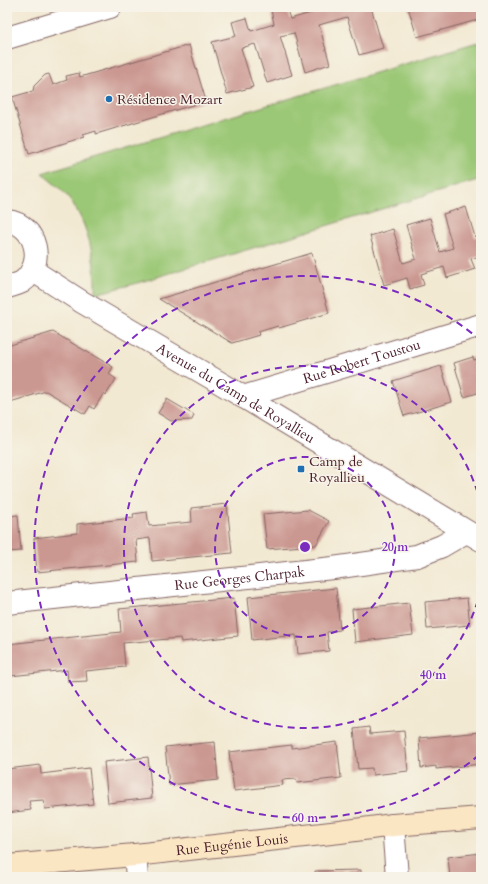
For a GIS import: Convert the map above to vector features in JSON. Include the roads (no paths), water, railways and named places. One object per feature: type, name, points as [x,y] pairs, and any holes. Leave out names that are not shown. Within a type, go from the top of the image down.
[{"type":"street","points":[[7,38],[110,7]]},
{"type":"street","points":[[7,220],[23,227],[33,239],[36,255],[32,270],[22,282],[7,287]]},
{"type":"street","name":"Avenue du Camp de Royallieu","points":[[32,270],[82,302],[474,536]]},
{"type":"street","name":"Rue Robert Toustou","points":[[243,397],[481,325]]},
{"type":"street","name":"Rue Georges Charpak","points":[[7,603],[333,568],[417,556],[474,536]]},
{"type":"street","name":"Rue Eugénie Louis","points":[[7,866],[135,855],[393,825],[481,818]]},
{"type":"street","points":[[393,825],[397,877]]},
{"type":"street","points":[[135,855],[137,877]]},
{"type":"place","name":"Résidence Mozart","points":[[109,99]]},
{"type":"place","name":"Camp de Royallieu","points":[[301,469]]}]
